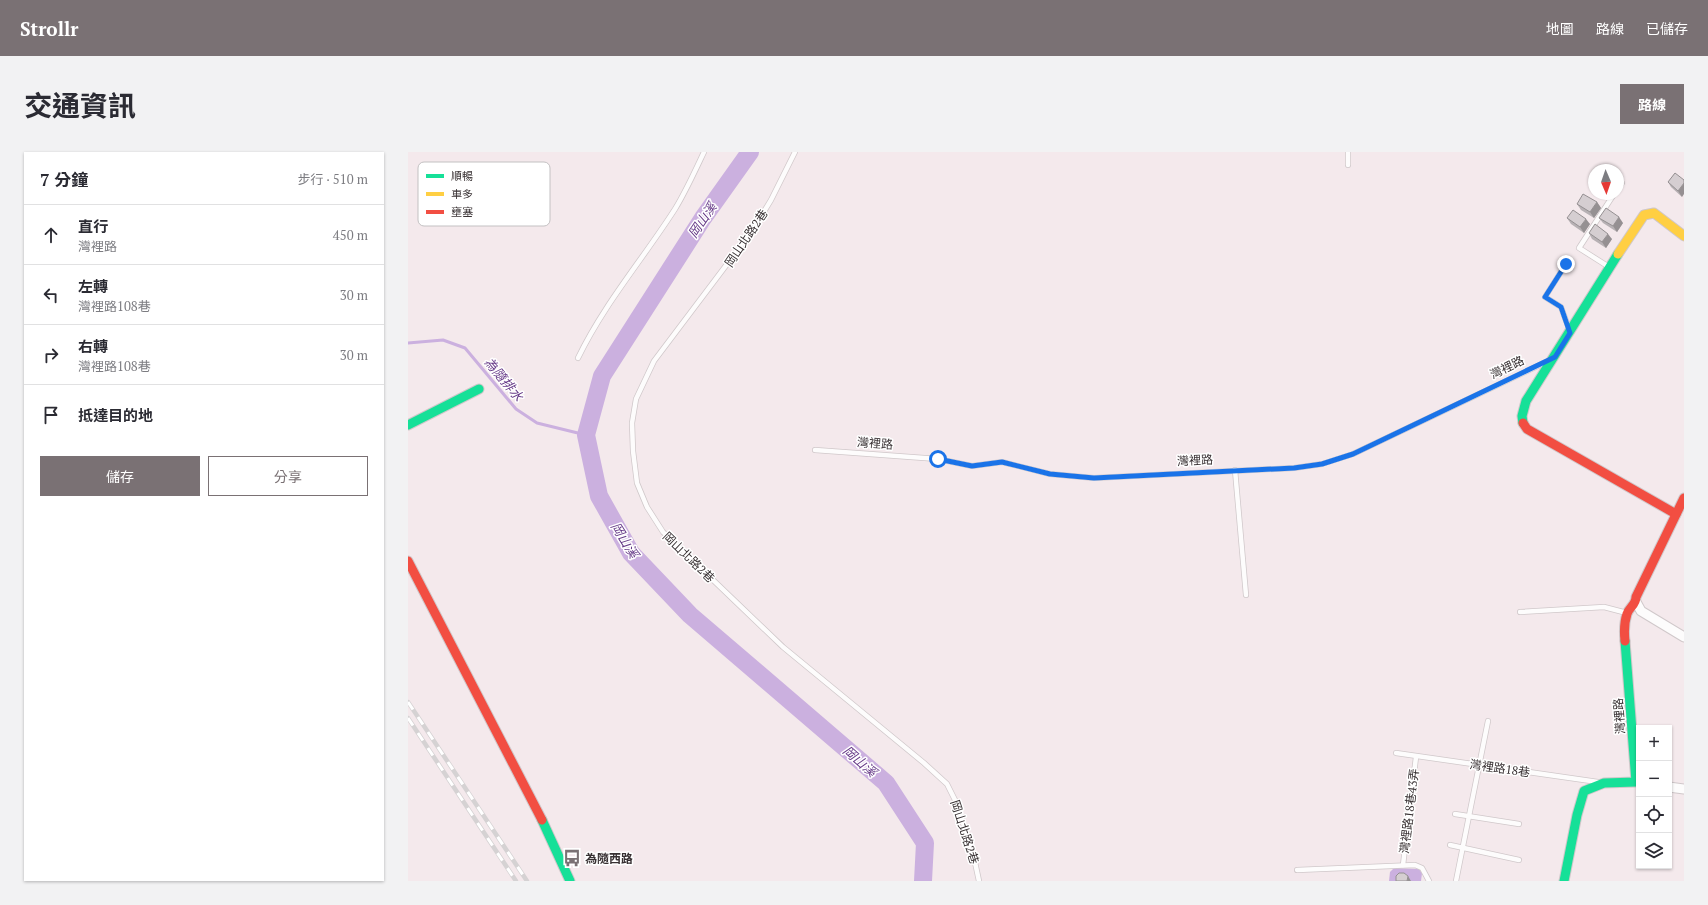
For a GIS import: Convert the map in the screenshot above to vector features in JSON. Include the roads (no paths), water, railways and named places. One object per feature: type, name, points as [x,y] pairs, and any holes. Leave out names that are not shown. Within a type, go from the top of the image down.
[{"type":"street","points":[[1676,514],[1527,429],[1522,425],[1522,410],[1526,401],[1644,215],[1654,213],[1684,236]]},
{"type":"street","points":[[408,425],[479,388]]},
{"type":"street","points":[[1684,498],[1636,597],[1636,602],[1641,611],[1684,637]]},
{"type":"street","points":[[408,561],[533,801],[570,881]]},
{"type":"street","points":[[1626,613],[1636,602]]},
{"type":"street","name":"灣裡路","points":[[1626,613],[1624,628],[1636,761]]},
{"type":"street","name":"灣裡路","points":[[1564,881],[1581,796],[1584,791],[1604,783],[1636,783]]},
{"type":"street","points":[[1672,787],[1684,789]]},
{"type":"lane","points":[[578,358],[610,302],[676,207],[704,152]]},
{"type":"lane","name":"岡山北路2巷","points":[[795,152],[771,200],[752,231],[654,361],[636,398],[632,423],[632,451],[637,483],[647,508],[663,532],[672,541],[783,647],[924,763],[947,784],[956,802],[973,853],[979,881]]},
{"type":"lane","points":[[1348,152],[1348,165]]},
{"type":"lane","points":[[1610,200],[1579,248],[1610,268]]},
{"type":"lane","points":[[1566,264],[1545,297],[1561,307],[1570,333]]},
{"type":"lane","name":"灣裡路","points":[[815,450],[938,459],[972,466],[1002,462],[1050,474],[1078,477],[1294,468],[1322,464],[1353,454],[1555,357]]},
{"type":"lane","points":[[1235,470],[1246,595]]},
{"type":"lane","points":[[1520,612],[1604,607],[1626,613]]},
{"type":"lane","points":[[1456,881],[1488,721]]},
{"type":"lane","name":"灣裡路18巷","points":[[1396,754],[1604,783]]},
{"type":"lane","name":"灣裡路18巷43弄","points":[[1403,865],[1416,757]]},
{"type":"lane","points":[[1455,814],[1519,824]]},
{"type":"lane","points":[[1450,845],[1519,860]]},
{"type":"lane","points":[[1297,870],[1415,865],[1422,868],[1429,881]]},
{"type":"waterway","name":"岡山溪","points":[[750,152],[703,218],[602,376],[586,435],[599,496],[631,553],[690,615],[886,783],[925,843],[923,881]]},
{"type":"waterway","name":"為隨排水","points":[[408,343],[443,340],[465,348],[516,409],[537,423],[586,435]]},
{"type":"railway","points":[[408,702],[527,881]]},
{"type":"railway","points":[[408,718],[516,881]]},
{"type":"place","name":"為隨西路","points":[[572,858]]}]
